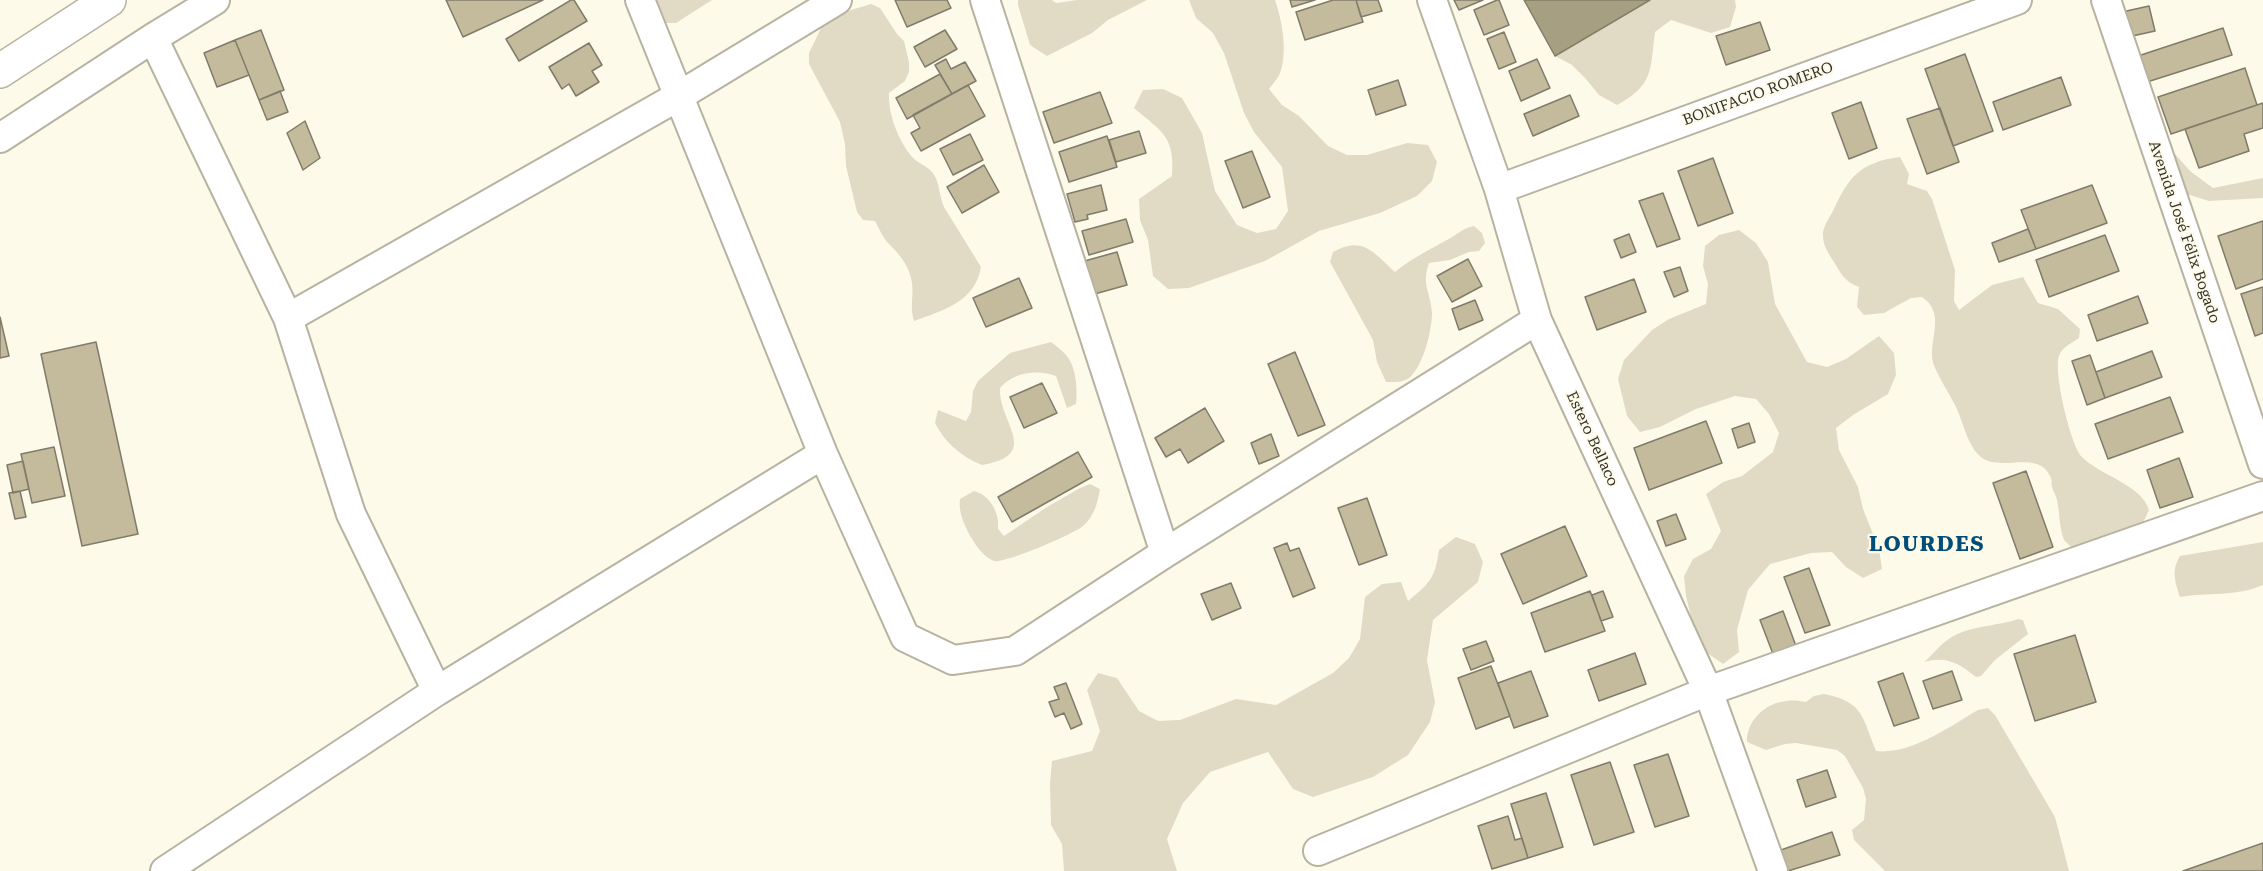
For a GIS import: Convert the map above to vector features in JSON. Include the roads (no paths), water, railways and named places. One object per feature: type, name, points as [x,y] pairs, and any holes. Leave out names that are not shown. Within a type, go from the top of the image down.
[{"type":"highway","points":[[0,71],[109,0]]},
{"type":"street","points":[[0,138],[215,0]]},
{"type":"street","points":[[640,0],[823,454],[905,637],[953,660],[1015,651],[1165,553],[1537,320]]},
{"type":"street","points":[[288,318],[679,96],[837,0]]},
{"type":"street","points":[[985,0],[1165,553]]},
{"type":"street","name":"Estero Bellaco","points":[[1432,0],[1499,189],[1537,320],[1708,691],[1773,871]]},
{"type":"street","name":"BONIFACIO ROMERO","points":[[1499,189],[2017,0]]},
{"type":"street","name":"Avenida José Félix Bogado","points":[[2106,0],[2263,464]]},
{"type":"street","points":[[153,38],[288,318],[351,514],[437,692]]},
{"type":"street","points":[[165,871],[437,692],[823,454]]},
{"type":"street","points":[[1318,851],[1708,691],[2263,496]]},
{"type":"district","name":"LOURDES","points":[[1927,545]]}]
